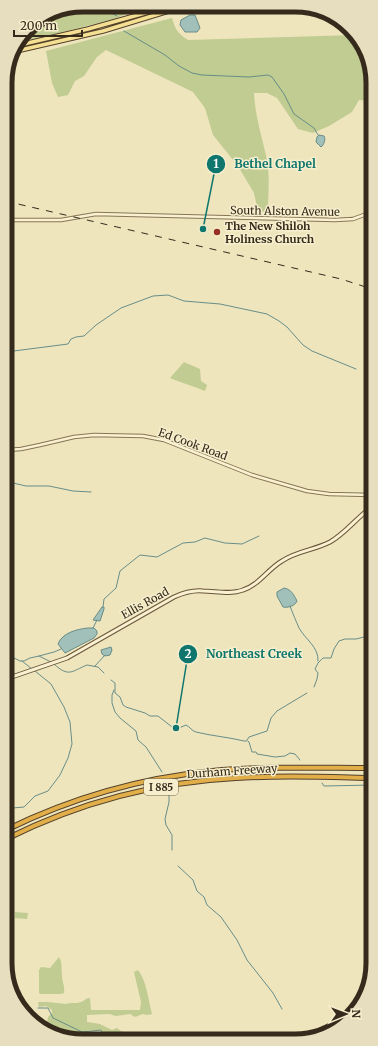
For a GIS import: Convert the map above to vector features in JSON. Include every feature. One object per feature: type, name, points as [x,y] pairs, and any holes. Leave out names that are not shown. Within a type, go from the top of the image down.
[{"type":"highway","name":"Durham Freeway","points":[[12,827],[41,814],[88,796],[137,783],[174,776],[249,768],[366,768]]},
{"type":"highway","name":"Durham Freeway","points":[[12,836],[79,808],[163,786],[243,777],[366,778]]},
{"type":"main road","points":[[23,44],[88,29],[149,12]]},
{"type":"main road","points":[[19,50],[103,31],[165,12]]},
{"type":"main road","name":"Ellis Road","points":[[12,677],[67,658],[183,593],[195,591],[227,592],[243,590],[254,585],[281,561],[294,554],[329,542],[341,535],[366,511]]},
{"type":"street","name":"South Alston Avenue","points":[[12,220],[61,220],[96,214],[336,220],[353,219],[366,214]]},
{"type":"street","name":"Ed Cook Road","points":[[12,450],[40,446],[81,436],[143,436],[164,440],[252,475],[300,489],[319,493],[366,495]]},
{"type":"green space","points":[[83,12],[125,12],[124,15],[114,19],[27,40],[43,24],[64,14]]},
{"type":"green space","points":[[172,18],[177,31],[188,40],[347,35],[359,51],[365,69],[366,101],[359,100],[352,112],[329,126],[313,133],[298,129],[277,98],[267,93],[254,93],[257,118],[267,160],[269,186],[268,212],[258,211],[254,193],[238,166],[213,135],[205,108],[193,92],[106,50],[97,57],[84,76],[75,81],[68,95],[58,97],[52,83],[46,51]]},
{"type":"green space","points":[[184,362],[200,369],[201,381],[207,385],[205,391],[170,378]]},
{"type":"green space","points":[[15,912],[28,913],[27,919],[15,918]]},
{"type":"green space","points":[[59,957],[64,993],[39,993],[39,970],[41,967],[50,968]]},
{"type":"green space","points":[[138,970],[145,985],[152,1014],[143,1014],[135,1017],[130,1014],[116,1016],[109,1014],[87,1015],[87,1022],[100,1024],[112,1030],[117,1028],[128,1034],[102,1034],[101,1030],[87,1031],[81,1034],[69,1033],[51,1027],[47,1025],[48,1017],[52,1013],[52,1010],[46,1006],[39,1007],[38,1002],[66,1004],[79,1003],[87,998],[90,998],[91,1010],[140,1010],[141,1002],[134,972]]},
{"type":"water","points":[[190,15],[195,15],[200,28],[197,32],[185,32],[180,25],[181,20]]},
{"type":"water","points":[[319,135],[325,137],[321,147],[316,142]]},
{"type":"water","points":[[284,588],[290,591],[293,595],[297,601],[295,604],[283,607],[277,596],[277,592]]},
{"type":"water","points":[[102,607],[104,607],[104,609],[100,621],[93,620]]},
{"type":"water","points":[[94,628],[97,631],[94,638],[65,653],[58,644],[66,634],[79,629]]},
{"type":"water","points":[[111,647],[112,650],[110,655],[105,656],[102,654],[101,650]]},
{"type":"waterway","points":[[109,12],[117,16]]},
{"type":"waterway","points":[[124,31],[192,73],[202,75],[249,77],[268,75],[272,77],[284,94],[294,114],[314,128],[318,135]]},
{"type":"waterway","points":[[12,351],[68,344],[71,339],[84,336],[96,325],[121,308],[153,296],[168,295],[184,301],[220,304],[267,314],[287,327],[303,345],[312,351],[356,369]]},
{"type":"waterway","points":[[12,483],[26,486],[49,486],[73,491],[91,492]]},
{"type":"waterway","points":[[103,607],[104,599],[116,588],[120,571],[140,555],[157,557],[183,543],[195,542],[205,538],[225,543],[242,544],[259,536]]},
{"type":"waterway","points":[[290,606],[299,628],[314,647],[318,656],[318,661]]},
{"type":"waterway","points":[[93,628],[97,620]]},
{"type":"waterway","points":[[314,687],[318,673],[315,669],[318,663],[323,658],[331,658],[339,641],[366,636]]},
{"type":"waterway","points":[[39,656],[61,649]]},
{"type":"waterway","points":[[95,666],[105,655]]},
{"type":"waterway","points":[[12,657],[20,661],[24,661],[39,656],[51,662]]},
{"type":"waterway","points":[[22,661],[32,669]]},
{"type":"waterway","points":[[54,664],[63,671],[67,672],[74,671],[87,665],[98,667],[104,673]]},
{"type":"waterway","points":[[12,809],[24,807],[35,796],[48,791],[60,775],[68,758],[72,744],[70,722],[64,707],[51,684],[35,671]]},
{"type":"waterway","points":[[111,680],[115,683],[115,693],[120,697],[123,705],[126,707],[150,716],[158,716],[172,727],[179,728],[186,725],[196,732],[247,741]]},
{"type":"waterway","points":[[114,690],[112,695],[112,703],[115,712],[136,731],[138,740],[146,747],[162,772]]},
{"type":"waterway","points":[[247,740],[249,737],[267,731],[271,718],[277,711],[307,693]]},
{"type":"waterway","points":[[248,741],[252,752],[256,752],[257,754],[275,757],[285,756],[290,753],[295,754],[300,760]]},
{"type":"waterway","points":[[322,783],[324,786],[366,785]]},
{"type":"waterway","points":[[169,791],[169,802],[165,819],[166,825],[172,835],[172,850]]},
{"type":"waterway","points":[[178,866],[193,880],[197,891],[204,897],[207,905],[221,917],[237,940],[247,960],[273,993],[282,1009]]},
{"type":"waterway","points":[[38,1008],[48,1008],[53,1018],[82,1032],[101,1030],[102,1034]]},
{"type":"railway","points":[[12,203],[341,279],[366,287]]},
{"type":"place","name":"Bethel Chapel","points":[[203,229]]},
{"type":"place","name":"The New Shiloh Holiness Church","points":[[217,232]]},
{"type":"place","name":"Northeast Creek","points":[[176,728]]}]
